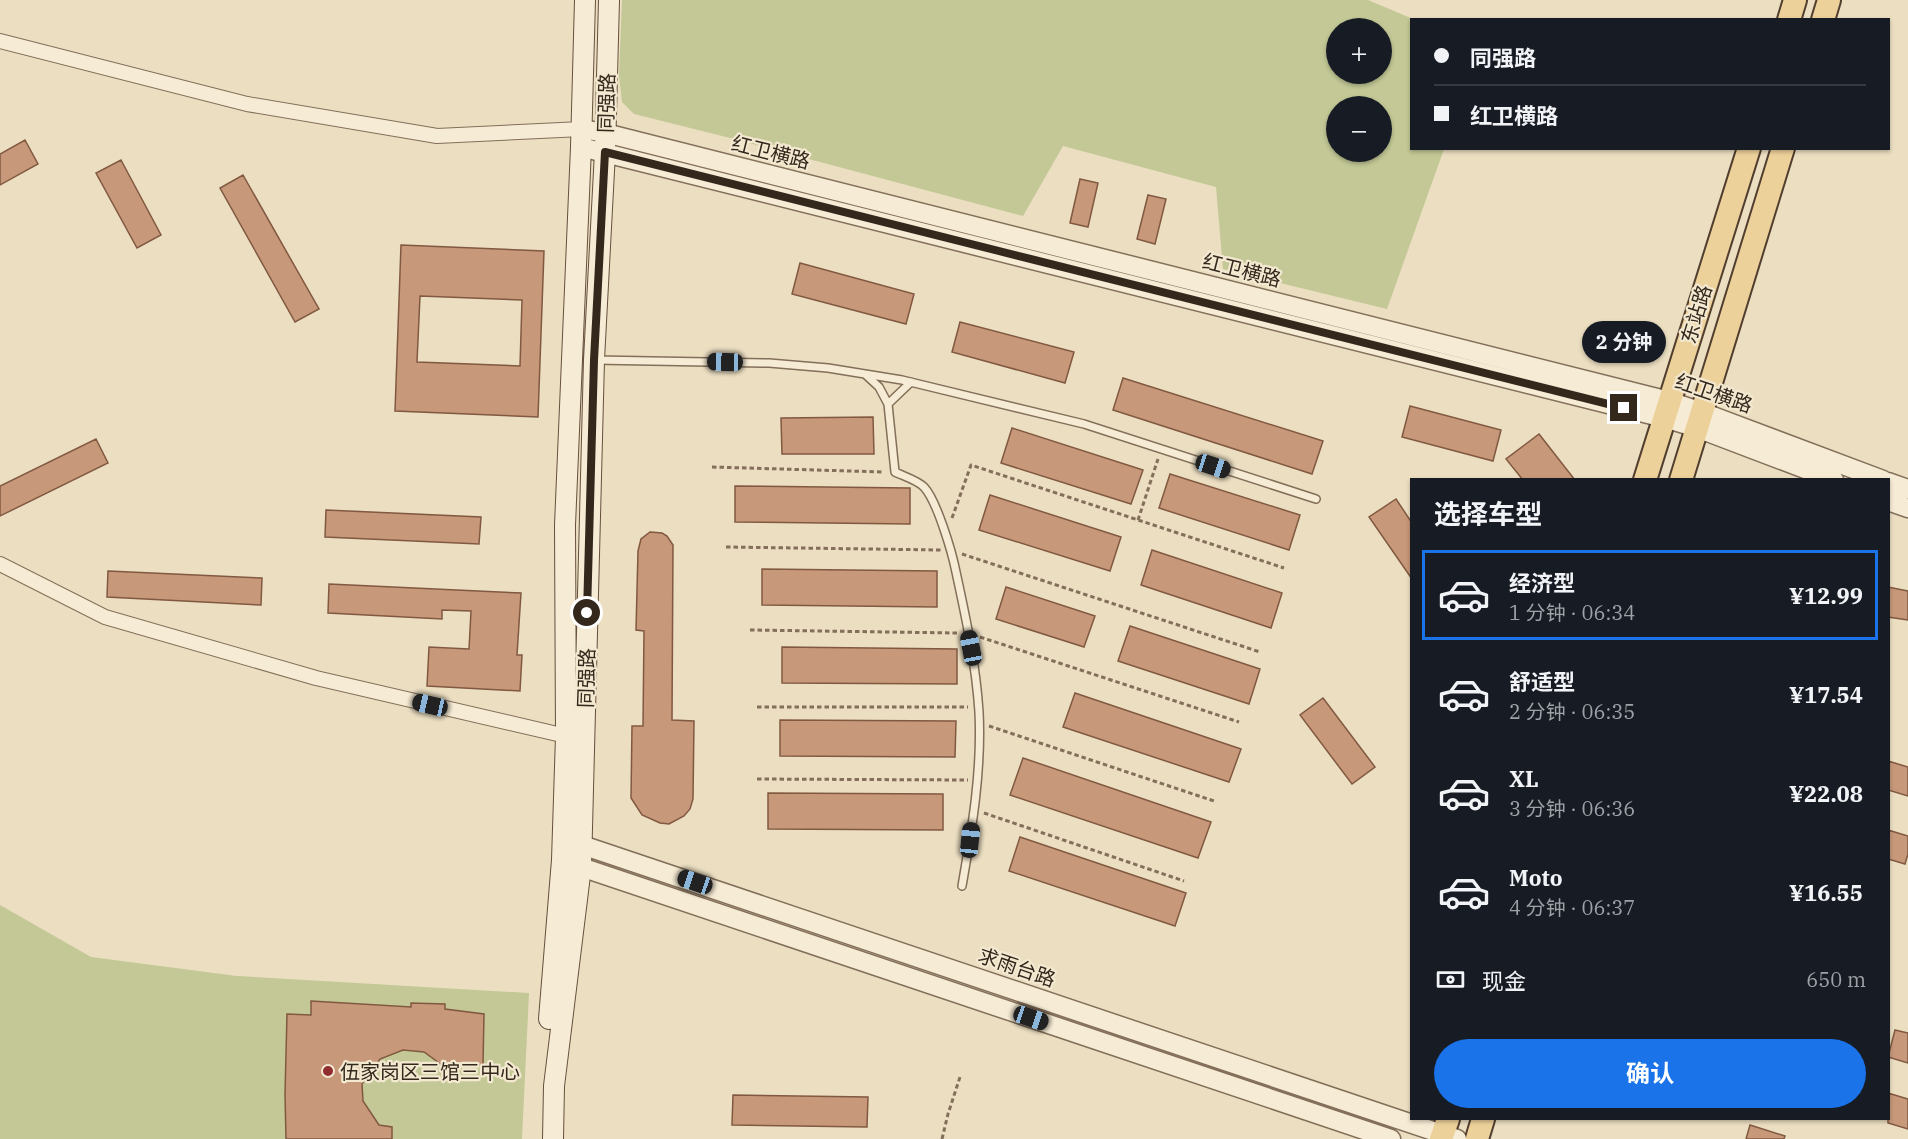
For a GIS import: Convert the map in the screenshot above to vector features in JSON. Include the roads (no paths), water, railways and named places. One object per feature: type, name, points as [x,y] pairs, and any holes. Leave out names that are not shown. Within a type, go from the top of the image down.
[{"type":"main road","name":"同强路","points":[[540,1139],[562,860],[566,736],[565,525],[582,138],[585,0]]},
{"type":"main road","name":"同强路","points":[[553,1139],[554,1086],[581,867],[594,360],[605,142],[609,0]]},
{"type":"main road","points":[[1790,18],[1795,0]]},
{"type":"main road","points":[[1824,18],[1829,0]]},
{"type":"main road","name":"东站路","points":[[1646,478],[1748,150]]},
{"type":"main road","name":"东站路","points":[[1682,478],[1782,150]]},
{"type":"main road","points":[[1477,1139],[1483,1120]]},
{"type":"street","points":[[0,41],[247,104],[437,136],[582,138]]},
{"type":"street","name":"红卫横路","points":[[582,138],[1667,409],[1877,478]]},
{"type":"street","name":"红卫横路","points":[[1700,420],[1830,478]]},
{"type":"street","points":[[1890,483],[1908,489]]},
{"type":"street","points":[[1890,502],[1908,508]]},
{"type":"street","points":[[0,564],[105,617],[316,678],[566,736]]},
{"type":"street","name":"求雨台路","points":[[562,838],[1447,1133]]},
{"type":"street","points":[[562,860],[1391,1139]]},
{"type":"lane","points":[[594,360],[769,363],[828,368],[911,382],[1084,424],[1316,499]]},
{"type":"lane","points":[[866,375],[879,387],[888,404],[895,472],[923,486],[936,509],[951,551],[974,664],[979,723],[976,780],[970,840],[962,886]]},
{"type":"lane","points":[[888,404],[911,382]]},
{"type":"place","name":"伍家岗区三馆三中心","points":[[328,1071]]}]
